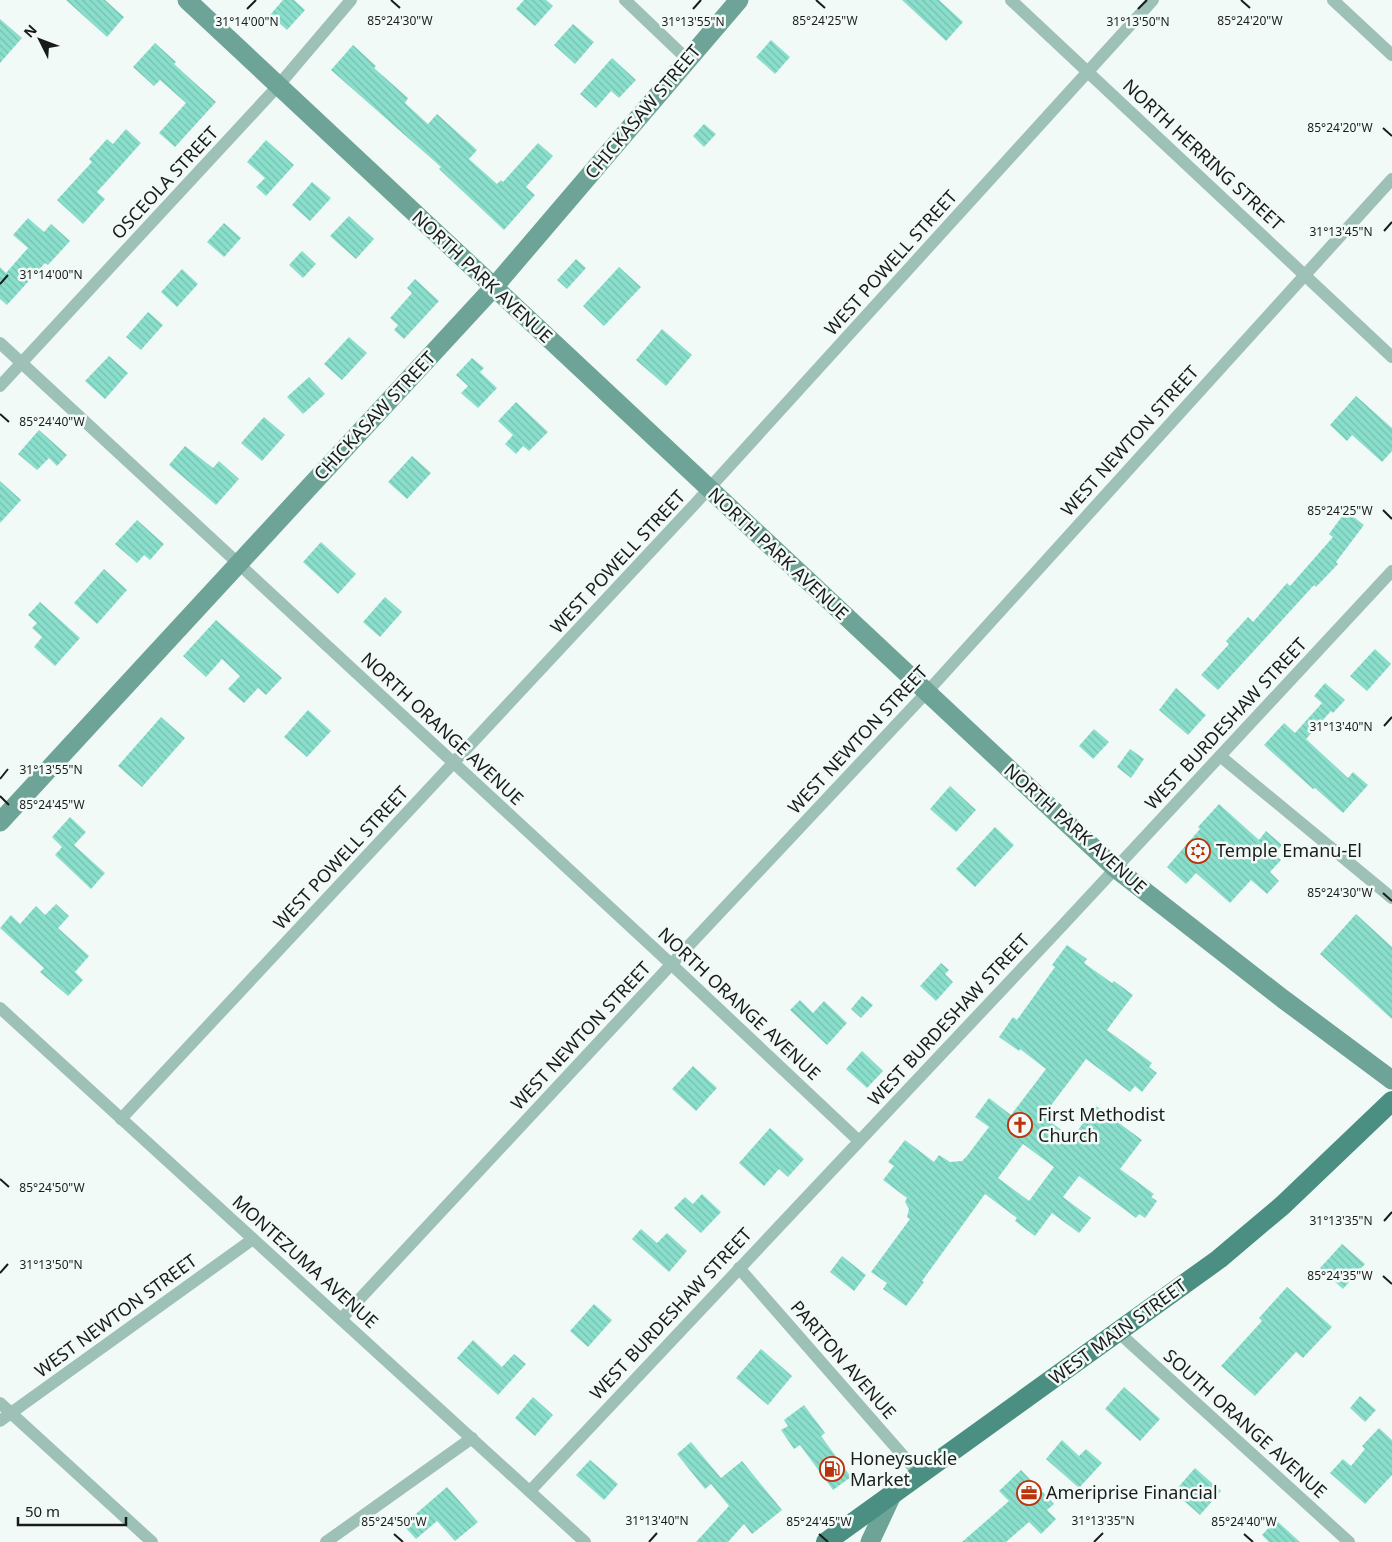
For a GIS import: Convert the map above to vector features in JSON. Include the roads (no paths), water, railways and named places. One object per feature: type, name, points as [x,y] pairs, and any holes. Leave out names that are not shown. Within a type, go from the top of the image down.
[{"type":"main road","name":"WEST MAIN STREET","points":[[826,1542],[1219,1259],[1282,1204],[1392,1101]]},
{"type":"street","name":"NORTH PARK AVENUE","points":[[187,0],[1115,868],[1283,999],[1392,1080]]},
{"type":"street","name":"OSCEOLA STREET","points":[[0,386],[278,86],[352,0]]},
{"type":"street","points":[[625,0],[688,60]]},
{"type":"street","name":"CHICKASAW STREET","points":[[0,822],[494,287],[738,0]]},
{"type":"street","name":"NORTH HERRING STREET","points":[[1012,0],[1392,357]]},
{"type":"street","name":"WEST POWELL STREET","points":[[121,1119],[709,490],[1153,0]]},
{"type":"street","points":[[1333,0],[1392,55]]},
{"type":"street","name":"WEST NEWTON STREET","points":[[341,1319],[927,692],[1392,179]]},
{"type":"street","name":"NORTH ORANGE AVENUE","points":[[0,343],[671,964],[859,1142]]},
{"type":"street","name":"WEST BURDESHAW STREET","points":[[530,1491],[1392,571]]},
{"type":"street","points":[[1220,756],[1392,898]]},
{"type":"street","name":"MONTEZUMA AVENUE","points":[[0,1008],[585,1542]]},
{"type":"street","name":"WEST NEWTON STREET","points":[[5,1417],[253,1239]]},
{"type":"street","name":"PARITON AVENUE","points":[[739,1268],[920,1475]]},
{"type":"street","name":"SOUTH ORANGE AVENUE","points":[[1118,1332],[1350,1542]]},
{"type":"street","points":[[0,1403],[5,1417],[152,1542]]},
{"type":"street","points":[[326,1542],[472,1438]]},
{"type":"street","points":[[870,1542],[892,1495]]},
{"type":"place","name":"Temple Emanu-El","points":[[1198,851]]},
{"type":"place","name":"First Methodist Church","points":[[1020,1125]]},
{"type":"place","name":"Honeysuckle Market","points":[[832,1469]]},
{"type":"place","name":"Ameriprise Financial","points":[[1029,1493]]}]
